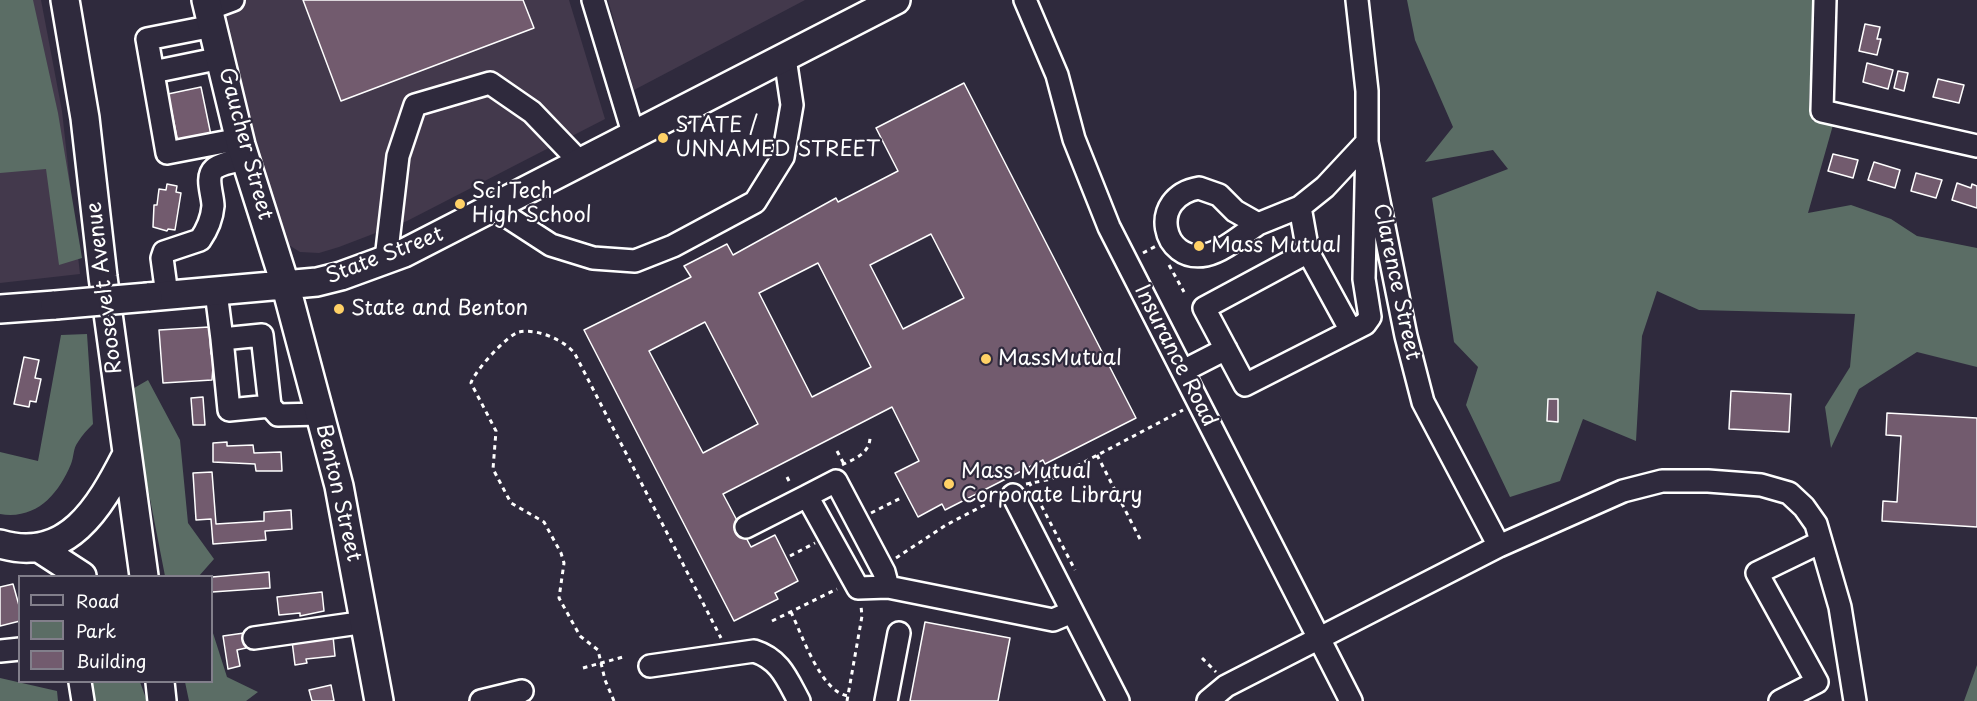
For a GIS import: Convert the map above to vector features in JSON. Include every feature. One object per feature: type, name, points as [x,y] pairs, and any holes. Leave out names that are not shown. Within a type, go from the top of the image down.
[{"type":"main road","name":"Roosevelt Avenue","points":[[65,0],[85,118],[126,456],[144,575]]},
{"type":"main road","name":"State Street","points":[[0,309],[286,287],[329,280],[386,260],[494,208],[896,0]]},
{"type":"main road","name":"Gaucher Street","points":[[215,9],[221,58],[243,149],[286,287]]},
{"type":"main road","name":"Benton Street","points":[[286,287],[339,486],[379,701]]},
{"type":"main road","points":[[0,544],[18,548],[39,548],[68,536],[87,519],[107,493],[126,456]]},
{"type":"main road","points":[[39,548],[80,575]]},
{"type":"main road","points":[[160,683],[162,701]]},
{"type":"street","points":[[593,0],[634,136]]},
{"type":"street","name":"Insurance Road","points":[[1025,0],[1057,75],[1074,139],[1105,217],[1351,701]]},
{"type":"street","name":"Clarence Street","points":[[1357,0],[1366,91],[1367,142],[1406,336],[1423,402],[1499,546]]},
{"type":"street","points":[[1825,0],[1822,111],[1977,146]]},
{"type":"street","points":[[215,9],[147,39],[168,153],[243,149]]},
{"type":"street","points":[[153,72],[221,58]]},
{"type":"street","points":[[494,208],[551,245],[593,258],[634,261],[673,246],[755,202],[783,157],[792,105],[784,58]]},
{"type":"street","points":[[386,260],[398,156],[415,105],[490,82],[532,112],[581,163]]},
{"type":"street","points":[[1258,224],[1300,207],[1340,173],[1367,142]]},
{"type":"street","points":[[1308,252],[1204,308],[1245,385],[1350,329],[1358,328],[1370,317],[1364,279],[1367,142]]},
{"type":"street","points":[[157,296],[164,252],[200,240],[210,220],[213,207],[210,176],[214,169],[243,149]]},
{"type":"street","points":[[1300,207],[1308,252],[1350,329]]},
{"type":"street","points":[[216,292],[229,410],[270,406]]},
{"type":"street","points":[[222,339],[262,335],[270,406],[278,415],[320,414]]},
{"type":"street","points":[[1183,371],[1226,349]]},
{"type":"street","points":[[747,527],[836,481],[884,572],[888,587]]},
{"type":"street","points":[[1208,701],[1226,686],[1499,546],[1623,491],[1662,481],[1761,485],[1788,494],[1804,507],[1816,524],[1840,606],[1855,701]]},
{"type":"street","points":[[1016,490],[1072,612],[1118,701]]},
{"type":"street","points":[[807,496],[858,588],[888,587],[1053,620],[1072,612]]},
{"type":"street","points":[[1780,701],[1817,682],[1757,573],[1821,542]]},
{"type":"street","points":[[39,548],[55,575]]},
{"type":"street","points":[[254,638],[366,622]]},
{"type":"street","points":[[886,701],[899,633]]},
{"type":"street","points":[[0,651],[18,649]]},
{"type":"street","points":[[650,666],[754,651],[768,655],[781,668],[799,701]]},
{"type":"street","points":[[80,683],[83,701]]},
{"type":"street","points":[[481,701],[522,691]]},
{"type":"path","points":[[1169,264],[1184,292]]},
{"type":"path","points":[[614,701],[605,680],[597,650],[580,636],[559,597],[564,563],[544,522],[511,503],[493,469],[496,431],[471,383],[476,372],[507,339],[518,332],[536,333],[565,343],[574,354],[722,638]]},
{"type":"path","points":[[896,558],[946,525],[1016,490],[1052,478],[1183,410]]},
{"type":"path","points":[[837,451],[843,465],[864,454],[871,443],[870,435]]},
{"type":"path","points":[[1097,455],[1140,538]]},
{"type":"path","points":[[1016,490],[1075,570]]},
{"type":"path","points":[[867,516],[901,498]]},
{"type":"path","points":[[790,556],[822,540]]},
{"type":"path","points":[[772,621],[844,584]]},
{"type":"path","points":[[847,701],[862,616],[860,598]]},
{"type":"path","points":[[791,612],[823,678],[839,695],[848,696]]},
{"type":"path","points":[[583,668],[623,657]]},
{"type":"path","points":[[1202,658],[1222,677]]},
{"type":"shaded area","points":[[0,0],[41,0],[62,111],[80,274],[0,283]]},
{"type":"shaded area","points":[[223,0],[569,0],[605,119],[407,221],[319,253],[300,252],[284,242],[272,210]]},
{"type":"shaded area","points":[[608,0],[805,0],[634,90]]},
{"type":"green space","points":[[0,0],[33,0],[58,113],[82,258],[59,265],[46,169],[0,173]]},
{"type":"green space","points":[[1407,0],[1814,0],[1809,106],[1813,121],[1833,125],[1808,213],[1851,205],[1891,219],[1917,236],[1977,248],[1977,367],[1917,352],[1859,389],[1831,448],[1825,407],[1850,367],[1855,314],[1699,310],[1657,291],[1642,336],[1636,441],[1583,419],[1560,481],[1510,497],[1466,405],[1478,367],[1454,342],[1432,198],[1508,169],[1493,150],[1425,162],[1453,127],[1415,40]]},
{"type":"green space","points":[[87,334],[93,424],[76,444],[66,475],[44,503],[24,513],[0,514],[0,452],[38,461],[61,335]]},
{"type":"green space","points":[[148,380],[180,440],[188,523],[214,559],[200,575],[165,575],[129,391]]},
{"type":"green space","points":[[213,633],[227,677],[258,692],[246,701],[189,701],[185,683],[213,683]]},
{"type":"green space","points":[[1977,665],[1977,701],[1964,701]]},
{"type":"green space","points":[[0,678],[57,691],[58,701],[0,701]]},
{"type":"green space","points":[[87,683],[140,683],[147,701],[91,701]]},
{"type":"building","points":[[303,0],[523,0],[534,28],[341,101]]},
{"type":"building","points":[[1865,24],[1880,27],[1877,39],[1881,39],[1877,55],[1859,51]]},
{"type":"building","points":[[1867,63],[1893,70],[1888,89],[1863,82]]},
{"type":"building","points":[[1898,71],[1908,73],[1904,91],[1894,88]]},
{"type":"building","points":[[1938,79],[1964,85],[1959,103],[1933,97]]},
{"type":"building","name":"MassMutual","points":[[964,83],[1136,418],[1045,464],[1043,460],[945,510],[942,504],[918,517],[895,473],[919,461],[892,407],[723,494],[751,547],[775,535],[798,581],[775,593],[778,599],[734,621],[584,330],[691,277],[684,266],[727,244],[733,255],[836,198],[838,202],[898,171],[876,128]],"holes":[[[931,234],[964,298],[903,329],[870,265]],[[818,263],[871,367],[812,397],[759,293]],[[705,322],[758,424],[703,453],[649,351]]]},
{"type":"building","points":[[201,87],[212,140],[179,147],[168,94]]},
{"type":"building","points":[[1833,154],[1858,160],[1853,178],[1828,171]]},
{"type":"building","points":[[1874,162],[1900,170],[1895,188],[1868,180]]},
{"type":"building","points":[[1916,173],[1942,180],[1936,198],[1911,191]]},
{"type":"building","points":[[1957,183],[1971,188],[1972,184],[1977,186],[1977,208],[1952,200]]},
{"type":"building","points":[[167,184],[177,186],[176,192],[181,193],[175,230],[168,229],[167,231],[153,227],[154,205],[157,205],[159,189],[166,190]]},
{"type":"building","points":[[209,327],[211,354],[214,354],[212,380],[163,383],[159,330]]},
{"type":"building","points":[[24,357],[39,360],[35,378],[41,379],[36,402],[30,401],[29,407],[14,404]]},
{"type":"building","points":[[1731,391],[1791,394],[1789,432],[1729,429]]},
{"type":"building","points":[[203,397],[205,425],[193,425],[191,398]]},
{"type":"building","points":[[1548,399],[1558,399],[1558,422],[1547,421]]},
{"type":"building","points":[[1887,413],[1977,418],[1977,527],[1882,521],[1883,501],[1897,502],[1901,436],[1886,435]]},
{"type":"building","points":[[227,442],[227,446],[253,445],[254,453],[281,452],[282,471],[256,471],[255,464],[213,462],[213,443]]},
{"type":"building","points":[[212,472],[216,524],[264,521],[264,512],[291,510],[292,529],[265,531],[266,540],[213,544],[211,519],[196,520],[193,473]]},
{"type":"building","points":[[269,572],[270,588],[213,592],[213,577]]},
{"type":"building","points":[[13,584],[18,602],[18,622],[0,626],[0,587]]},
{"type":"building","points":[[322,592],[324,611],[300,616],[300,613],[279,615],[277,597]]},
{"type":"building","points":[[925,622],[1010,638],[998,701],[910,701]]},
{"type":"building","points":[[244,633],[246,648],[237,650],[240,666],[228,669],[223,636]]},
{"type":"building","points":[[333,636],[335,656],[306,659],[307,663],[295,665],[292,641]]},
{"type":"building","points":[[331,685],[334,701],[312,701],[309,690]]},
{"type":"place","name":"STATE / UNNAMED STREET","points":[[663,138]]},
{"type":"place","name":"Sci Tech High School","points":[[460,204]]},
{"type":"place","name":"Mass Mutual","points":[[1199,246]]},
{"type":"place","name":"State and Benton","points":[[339,309]]},
{"type":"place","name":"MassMutual","points":[[986,359]]},
{"type":"place","name":"Mass Mutual Corporate Library","points":[[949,484]]}]
